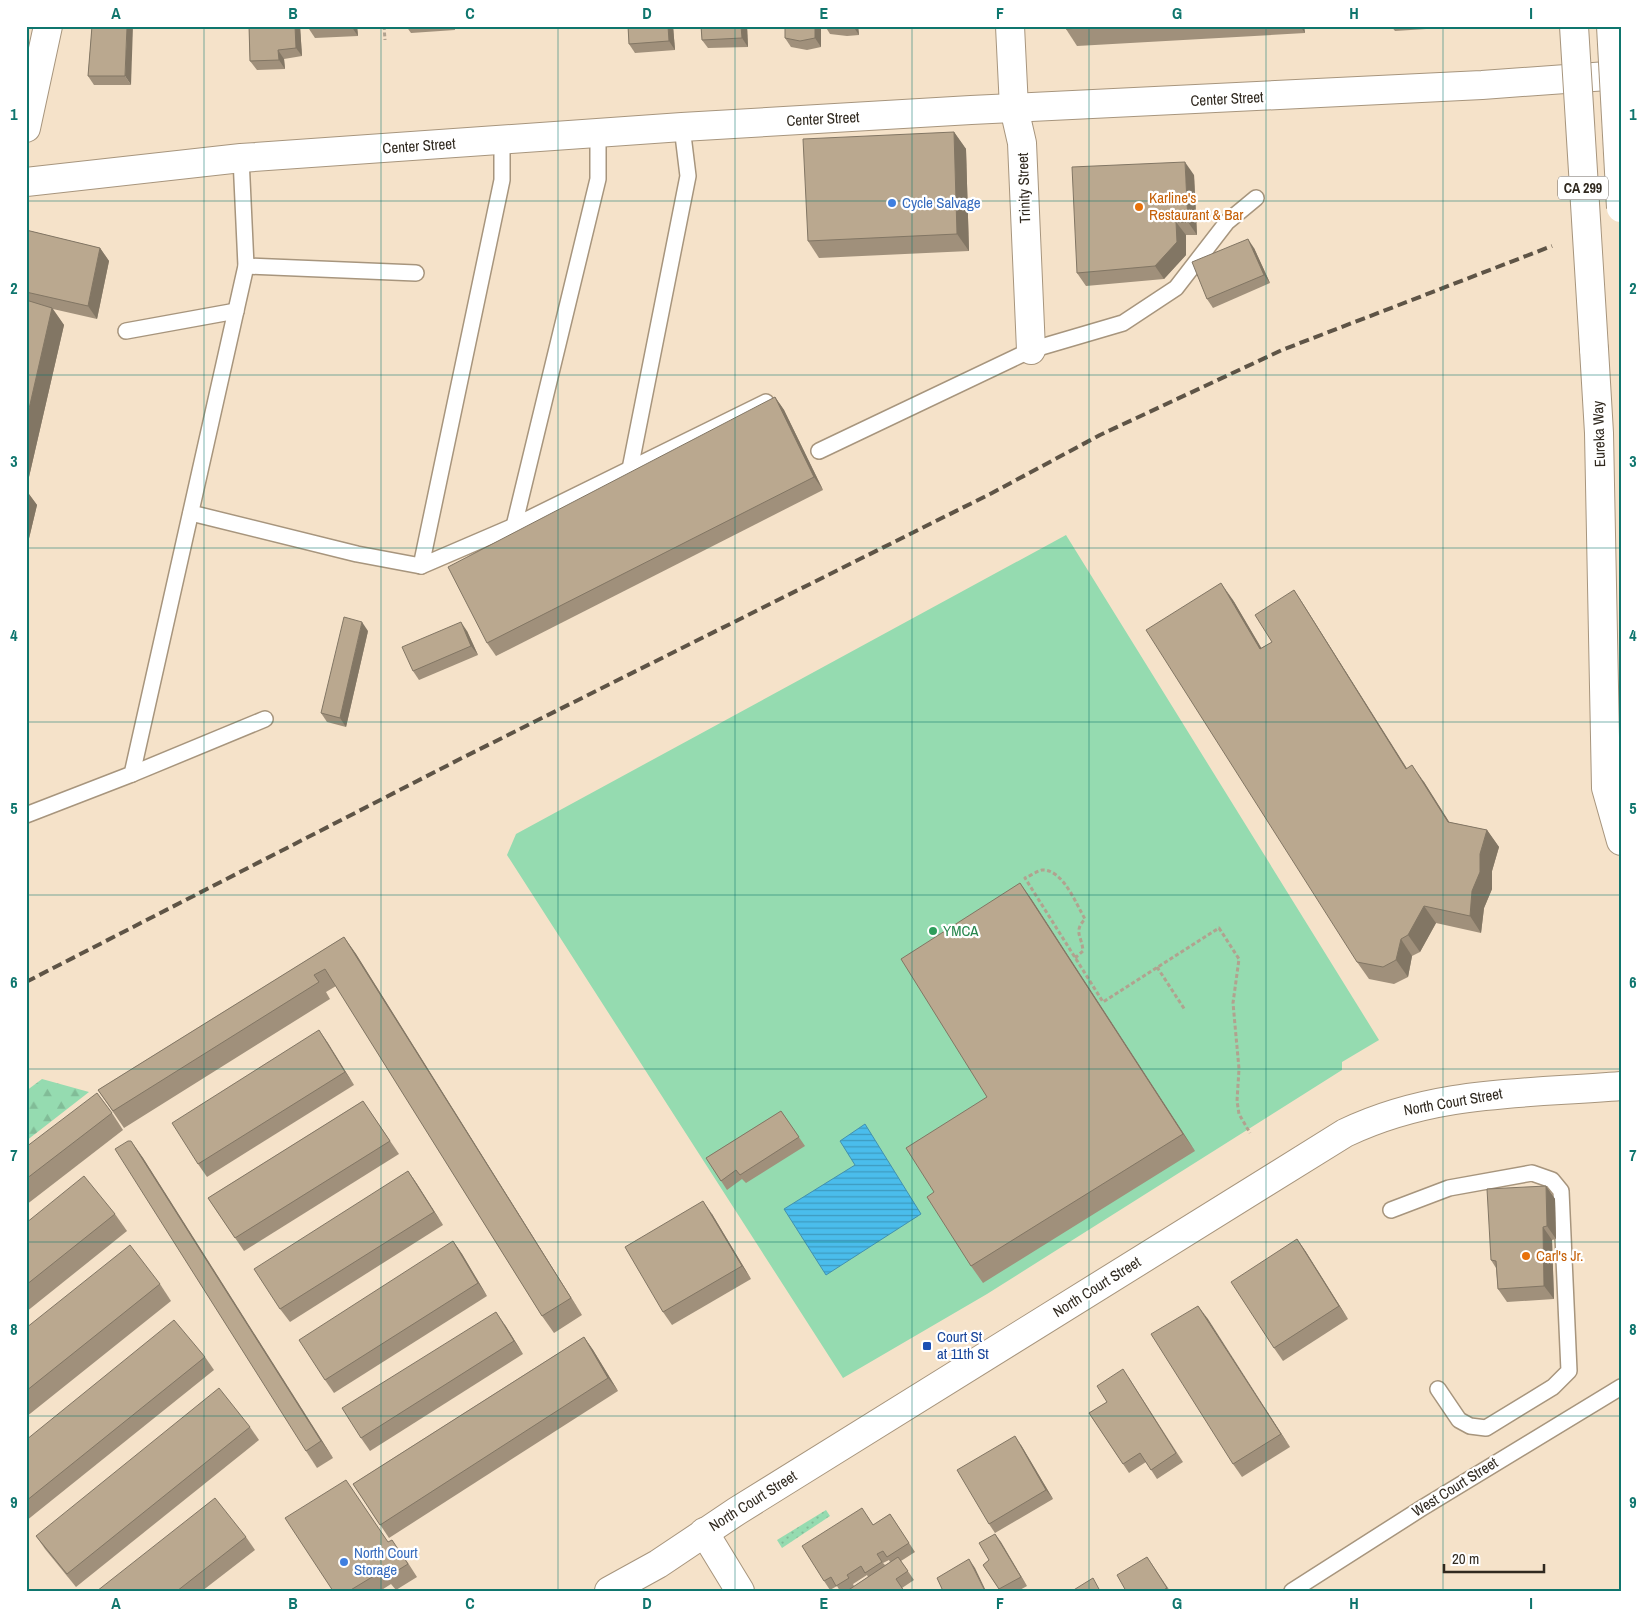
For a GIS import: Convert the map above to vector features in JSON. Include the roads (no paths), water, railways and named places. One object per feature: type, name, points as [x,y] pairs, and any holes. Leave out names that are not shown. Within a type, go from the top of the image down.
[{"type":"main road","points":[[26,128],[48,26]]},
{"type":"main road","name":"Trinity Street","points":[[1010,26],[1014,108],[1022,144],[1031,350]]},
{"type":"main road","name":"Eureka Way","points":[[1574,26],[1599,433],[1606,788],[1621,842]]},
{"type":"main road","name":"CA 299","points":[[1611,26],[1621,208]]},
{"type":"main road","name":"Center Street","points":[[26,182],[241,158],[682,127],[1014,108],[1257,98],[1621,75]]},
{"type":"main road","name":"North Court Street","points":[[609,1591],[658,1564],[704,1532],[1345,1133],[1389,1114],[1426,1104],[1508,1092],[1621,1086]]},
{"type":"main road","points":[[704,1532],[740,1591]]},
{"type":"lane","points":[[630,469],[688,176],[682,127]]},
{"type":"lane","points":[[514,526],[598,178],[598,134]]},
{"type":"lane","points":[[421,566],[502,180],[502,140]]},
{"type":"lane","points":[[132,774],[246,266],[241,158]]},
{"type":"lane","points":[[819,451],[1031,350],[1123,323],[1176,288],[1227,222],[1256,198]]},
{"type":"lane","points":[[246,266],[416,273]]},
{"type":"lane","points":[[126,331],[236,311]]},
{"type":"lane","points":[[191,513],[357,554],[421,566],[514,526],[766,402]]},
{"type":"lane","points":[[26,815],[265,719]]},
{"type":"lane","points":[[1391,1210],[1448,1188],[1532,1173],[1552,1180],[1561,1191],[1569,1371],[1553,1387],[1486,1428],[1470,1426],[1459,1420],[1438,1389]]},
{"type":"lane","name":"West Court Street","points":[[1292,1591],[1422,1508],[1621,1387]]},
{"type":"water","points":[[865,1124],[921,1214],[826,1275],[784,1209],[855,1165],[840,1141]]},
{"type":"railway","points":[[26,982],[462,758],[992,493],[1100,435],[1282,350],[1552,246]]},
{"type":"place","name":"Cycle Salvage","points":[[892,203]]},
{"type":"place","name":"Karline's Restaurant & Bar","points":[[1139,207]]},
{"type":"place","name":"YMCA","points":[[933,931]]},
{"type":"place","name":"Carl's Jr.","points":[[1526,1256]]},
{"type":"place","name":"Court St at 11th St","points":[[927,1346]]},
{"type":"place","name":"North Court Storage","points":[[344,1562]]}]
